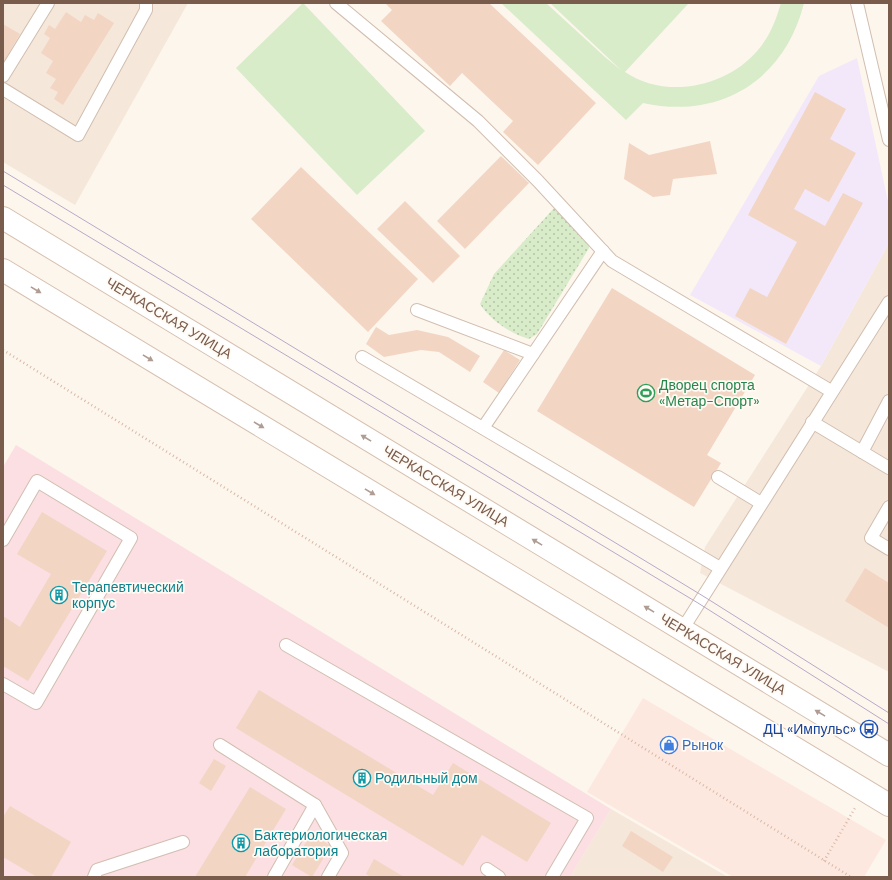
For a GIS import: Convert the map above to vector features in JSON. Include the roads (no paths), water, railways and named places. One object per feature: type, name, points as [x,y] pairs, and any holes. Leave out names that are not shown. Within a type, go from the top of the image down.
[{"type":"main road","name":"ЧЕРКАССКАЯ УЛИЦА","points":[[3,218],[889,755]]},
{"type":"main road","points":[[3,270],[889,805]]},
{"type":"lane","points":[[3,76],[48,3]]},
{"type":"lane","points":[[3,89],[78,135],[146,10],[146,3]]},
{"type":"lane","points":[[336,3],[478,121],[538,181],[612,261],[831,391]]},
{"type":"lane","points":[[857,3],[889,140]]},
{"type":"lane","points":[[483,428],[604,251]]},
{"type":"lane","points":[[682,630],[831,391],[889,302]]},
{"type":"lane","points":[[417,310],[533,354]]},
{"type":"lane","points":[[362,357],[720,568]]},
{"type":"lane","points":[[862,452],[889,401]]},
{"type":"lane","points":[[812,422],[889,468]]},
{"type":"lane","points":[[718,477],[761,503]]},
{"type":"lane","points":[[3,540],[36,481],[131,538],[36,703],[3,684]]},
{"type":"lane","points":[[889,507],[871,538],[889,549]]},
{"type":"lane","points":[[286,645],[587,818],[552,877]]},
{"type":"lane","points":[[220,745],[316,805],[342,853],[328,877]]},
{"type":"lane","points":[[274,877],[316,805]]},
{"type":"lane","points":[[94,877],[98,870],[183,842]]},
{"type":"lane","points":[[487,870],[499,877]]},
{"type":"tram line","points":[[3,171],[703,596],[889,713]]},
{"type":"tram line","points":[[3,185],[698,603],[889,724]]},
{"type":"place","name":"Дворец спорта «Метар-Спорт»","points":[[646,393]]},
{"type":"place","name":"Терапевтический корпус","points":[[59,595]]},
{"type":"place","name":"ДЦ «Импульс»","points":[[869,729]]},
{"type":"place","name":"Рынок","points":[[669,745]]},
{"type":"place","name":"Родильный дом","points":[[362,778]]},
{"type":"place","name":"Бактериологическая лаборатория","points":[[241,843]]}]
